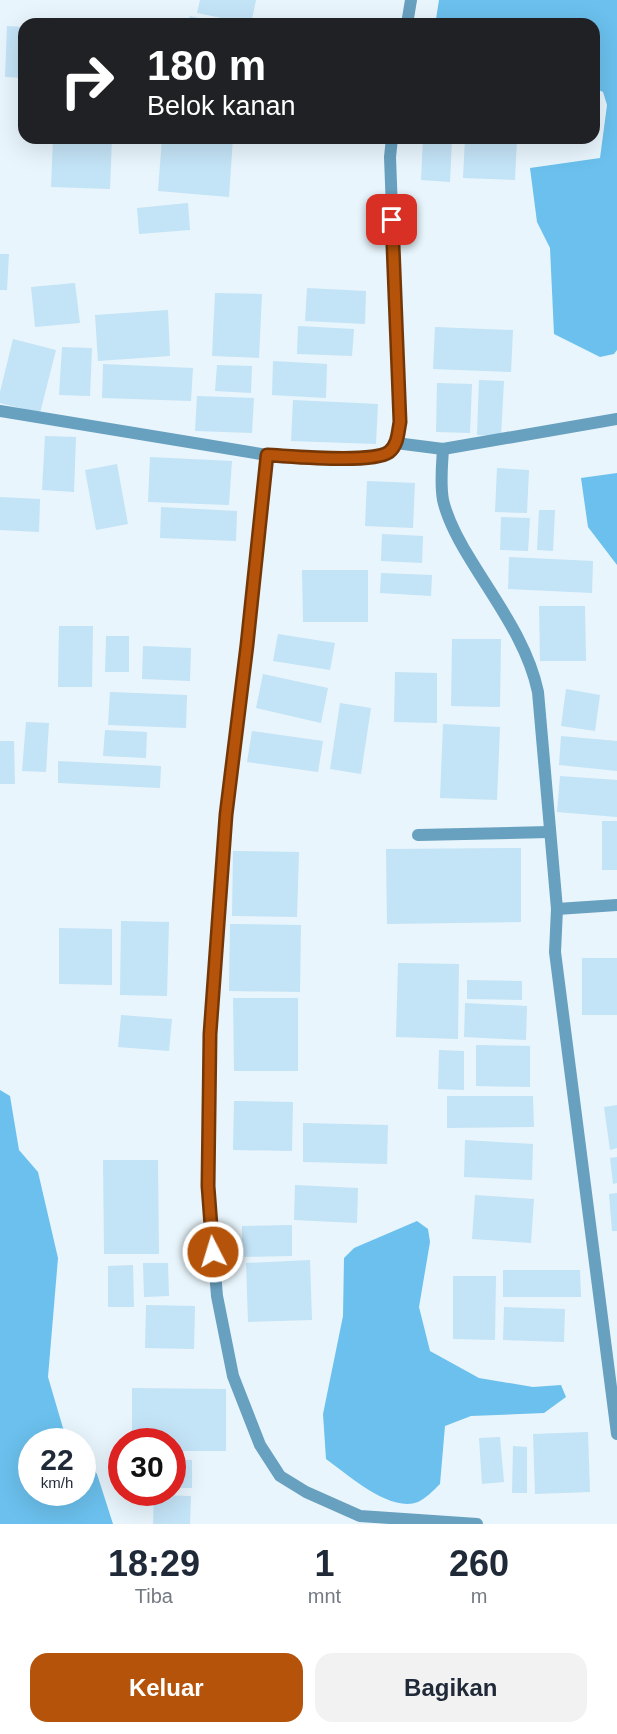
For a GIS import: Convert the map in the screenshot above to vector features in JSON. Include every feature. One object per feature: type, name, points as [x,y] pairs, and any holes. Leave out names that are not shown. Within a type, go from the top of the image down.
[{"type":"street","points":[[409,18],[411,0]]},
{"type":"street","points":[[0,411],[267,455],[339,458],[383,455],[391,450],[396,443],[400,422],[390,168],[392,144]]},
{"type":"street","points":[[396,443],[443,449],[617,419]]},
{"type":"street","points":[[443,449],[441,481],[443,499],[451,524],[463,548],[522,644],[535,675],[556,909],[555,952],[617,1434]]},
{"type":"street","points":[[267,455],[226,815],[210,1034],[208,1186],[217,1296],[233,1376],[260,1445],[280,1476],[306,1492],[360,1516],[477,1524]]},
{"type":"street","points":[[418,835],[549,832]]},
{"type":"street","points":[[556,909],[617,905]]},
{"type":"shaded area","points":[[439,0],[617,0],[617,350],[614,354],[600,357],[554,334],[550,248],[537,222],[530,168],[600,158],[607,105],[603,92],[600,91],[600,18],[436,18]]},
{"type":"shaded area","points":[[617,473],[617,565],[588,527],[581,478]]},
{"type":"shaded area","points":[[0,1090],[10,1096],[19,1150],[38,1172],[58,1258],[48,1377],[63,1428],[18,1428],[18,1506],[96,1506],[96,1473],[113,1524],[0,1524]]},
{"type":"shaded area","points":[[417,1221],[428,1229],[430,1242],[419,1307],[430,1351],[479,1378],[533,1387],[561,1385],[566,1397],[544,1413],[471,1416],[445,1426],[440,1484],[421,1501],[407,1504],[395,1502],[369,1490],[326,1459],[323,1414],[343,1316],[344,1258],[354,1248]]},
{"type":"building","points":[[200,0],[256,0],[252,18],[222,18],[197,13]]},
{"type":"building","points":[[7,26],[18,27],[18,78],[5,77]]},
{"type":"building","points":[[53,144],[112,144],[110,189],[51,187]]},
{"type":"building","points":[[162,144],[233,144],[229,197],[158,191]]},
{"type":"building","points":[[423,144],[452,144],[450,182],[421,180]]},
{"type":"building","points":[[465,144],[517,144],[515,180],[463,178]]},
{"type":"building","points":[[188,203],[190,230],[139,234],[137,208]]},
{"type":"building","points":[[0,254],[9,254],[7,290],[0,290]]},
{"type":"building","points":[[75,283],[80,323],[35,327],[31,287]]},
{"type":"building","points":[[307,288],[366,291],[365,324],[305,321]]},
{"type":"building","points":[[215,293],[262,294],[259,358],[212,356]]},
{"type":"building","points":[[168,310],[170,356],[98,361],[95,315]]},
{"type":"building","points":[[298,326],[354,329],[352,356],[297,354]]},
{"type":"building","points":[[435,327],[513,330],[511,372],[433,369]]},
{"type":"building","points":[[13,339],[56,350],[40,413],[0,403],[0,392]]},
{"type":"building","points":[[62,347],[92,348],[90,396],[59,395]]},
{"type":"building","points":[[273,361],[327,364],[326,398],[272,395]]},
{"type":"building","points":[[103,364],[193,368],[191,401],[102,398]]},
{"type":"building","points":[[217,365],[252,366],[251,393],[215,391]]},
{"type":"building","points":[[479,380],[504,381],[501,436],[477,435]]},
{"type":"building","points":[[437,383],[472,384],[470,433],[436,432]]},
{"type":"building","points":[[197,396],[254,398],[252,433],[195,431]]},
{"type":"building","points":[[293,400],[378,404],[376,444],[291,441]]},
{"type":"building","points":[[45,436],[76,437],[74,492],[42,490]]},
{"type":"building","points":[[150,457],[232,461],[229,505],[148,502]]},
{"type":"building","points":[[117,464],[128,524],[96,530],[85,470]]},
{"type":"building","points":[[497,468],[529,470],[527,513],[495,512]]},
{"type":"building","points":[[367,481],[415,483],[413,528],[365,526]]},
{"type":"building","points":[[0,497],[40,499],[39,532],[0,530]]},
{"type":"building","points":[[161,507],[237,511],[236,541],[160,538]]},
{"type":"building","points":[[539,510],[555,510],[553,551],[537,550]]},
{"type":"building","points":[[501,517],[530,518],[528,551],[500,550]]},
{"type":"building","points":[[382,534],[423,536],[422,563],[381,561]]},
{"type":"building","points":[[509,557],[593,561],[592,593],[508,589]]},
{"type":"building","points":[[302,570],[368,570],[368,622],[303,622]]},
{"type":"building","points":[[381,573],[432,575],[431,596],[380,593]]},
{"type":"building","points":[[539,606],[585,606],[586,661],[540,661]]},
{"type":"building","points":[[59,626],[93,626],[92,687],[58,687]]},
{"type":"building","points":[[278,634],[335,643],[330,670],[273,661]]},
{"type":"building","points":[[106,636],[129,636],[129,672],[105,672]]},
{"type":"building","points":[[452,639],[501,639],[500,707],[451,706]]},
{"type":"building","points":[[143,646],[191,648],[190,681],[142,679]]},
{"type":"building","points":[[395,672],[437,673],[437,723],[394,722]]},
{"type":"building","points":[[263,674],[328,688],[321,723],[256,708]]},
{"type":"building","points":[[566,689],[600,695],[595,731],[561,726]]},
{"type":"building","points":[[110,692],[187,695],[186,728],[108,725]]},
{"type":"building","points":[[340,703],[371,708],[361,774],[330,769]]},
{"type":"building","points":[[26,722],[49,723],[46,772],[22,771]]},
{"type":"building","points":[[443,724],[500,727],[497,800],[440,798]]},
{"type":"building","points":[[105,730],[147,732],[146,758],[103,756]]},
{"type":"building","points":[[252,731],[323,741],[318,772],[247,762]]},
{"type":"building","points":[[561,736],[617,741],[617,771],[559,765]]},
{"type":"building","points":[[0,741],[14,741],[15,784],[0,784]]},
{"type":"building","points":[[58,761],[161,766],[160,788],[58,783]]},
{"type":"building","points":[[560,776],[617,780],[617,817],[557,812]]},
{"type":"building","points":[[602,821],[617,821],[617,870],[602,870]]},
{"type":"building","points":[[521,848],[521,922],[387,924],[386,849]]},
{"type":"building","points":[[233,851],[299,852],[297,917],[232,916]]},
{"type":"building","points":[[121,921],[169,922],[167,996],[120,995]]},
{"type":"building","points":[[230,924],[301,925],[300,992],[229,991]]},
{"type":"building","points":[[59,928],[112,929],[112,985],[59,984]]},
{"type":"building","points":[[582,958],[617,958],[617,1015],[582,1015]]},
{"type":"building","points":[[398,963],[459,964],[458,1039],[396,1037]]},
{"type":"building","points":[[467,980],[522,981],[522,1000],[467,999]]},
{"type":"building","points":[[233,998],[298,998],[298,1071],[234,1071]]},
{"type":"building","points":[[465,1003],[527,1006],[526,1040],[464,1037]]},
{"type":"building","points":[[121,1015],[172,1019],[169,1051],[118,1047]]},
{"type":"building","points":[[476,1045],[530,1046],[530,1087],[476,1086]]},
{"type":"building","points":[[439,1050],[464,1051],[464,1090],[438,1089]]},
{"type":"building","points":[[447,1096],[533,1096],[534,1127],[447,1128]]},
{"type":"building","points":[[234,1101],[293,1102],[292,1151],[233,1150]]},
{"type":"building","points":[[617,1105],[617,1148],[610,1150],[604,1107]]},
{"type":"building","points":[[303,1123],[388,1125],[387,1164],[303,1162]]},
{"type":"building","points":[[465,1140],[533,1144],[532,1180],[464,1177]]},
{"type":"building","points":[[617,1157],[617,1183],[613,1184],[610,1158]]},
{"type":"building","points":[[103,1160],[158,1160],[159,1254],[104,1254]]},
{"type":"building","points":[[295,1185],[358,1188],[357,1223],[294,1220]]},
{"type":"building","points":[[617,1193],[617,1231],[612,1231],[609,1194]]},
{"type":"building","points":[[475,1195],[534,1199],[531,1243],[472,1239]]},
{"type":"building","points":[[292,1225],[292,1256],[242,1257],[242,1226]]},
{"type":"building","points":[[310,1260],[312,1320],[248,1322],[246,1263]]},
{"type":"building","points":[[143,1263],[168,1263],[169,1296],[144,1297]]},
{"type":"building","points":[[133,1265],[134,1307],[108,1307],[108,1266]]},
{"type":"building","points":[[503,1270],[580,1270],[581,1297],[503,1297]]},
{"type":"building","points":[[453,1276],[496,1276],[495,1340],[453,1339]]},
{"type":"building","points":[[146,1305],[195,1306],[194,1349],[145,1348]]},
{"type":"building","points":[[504,1307],[565,1309],[564,1342],[503,1340]]},
{"type":"building","points":[[132,1388],[226,1389],[226,1451],[186,1451],[186,1428],[132,1428]]},
{"type":"building","points":[[588,1432],[590,1492],[535,1494],[533,1434]]},
{"type":"building","points":[[500,1437],[504,1482],[482,1484],[479,1438]]},
{"type":"building","points":[[513,1446],[527,1447],[527,1493],[512,1493]]},
{"type":"building","points":[[186,1460],[192,1460],[192,1488],[186,1488]]},
{"type":"building","points":[[186,1496],[191,1496],[190,1524],[153,1524],[154,1506],[186,1506]]},
{"type":"route","points":[[213,1252],[208,1186],[210,1034],[226,815],[266,481],[267,455],[339,458],[383,455],[396,443],[400,422],[392,220]]}]
